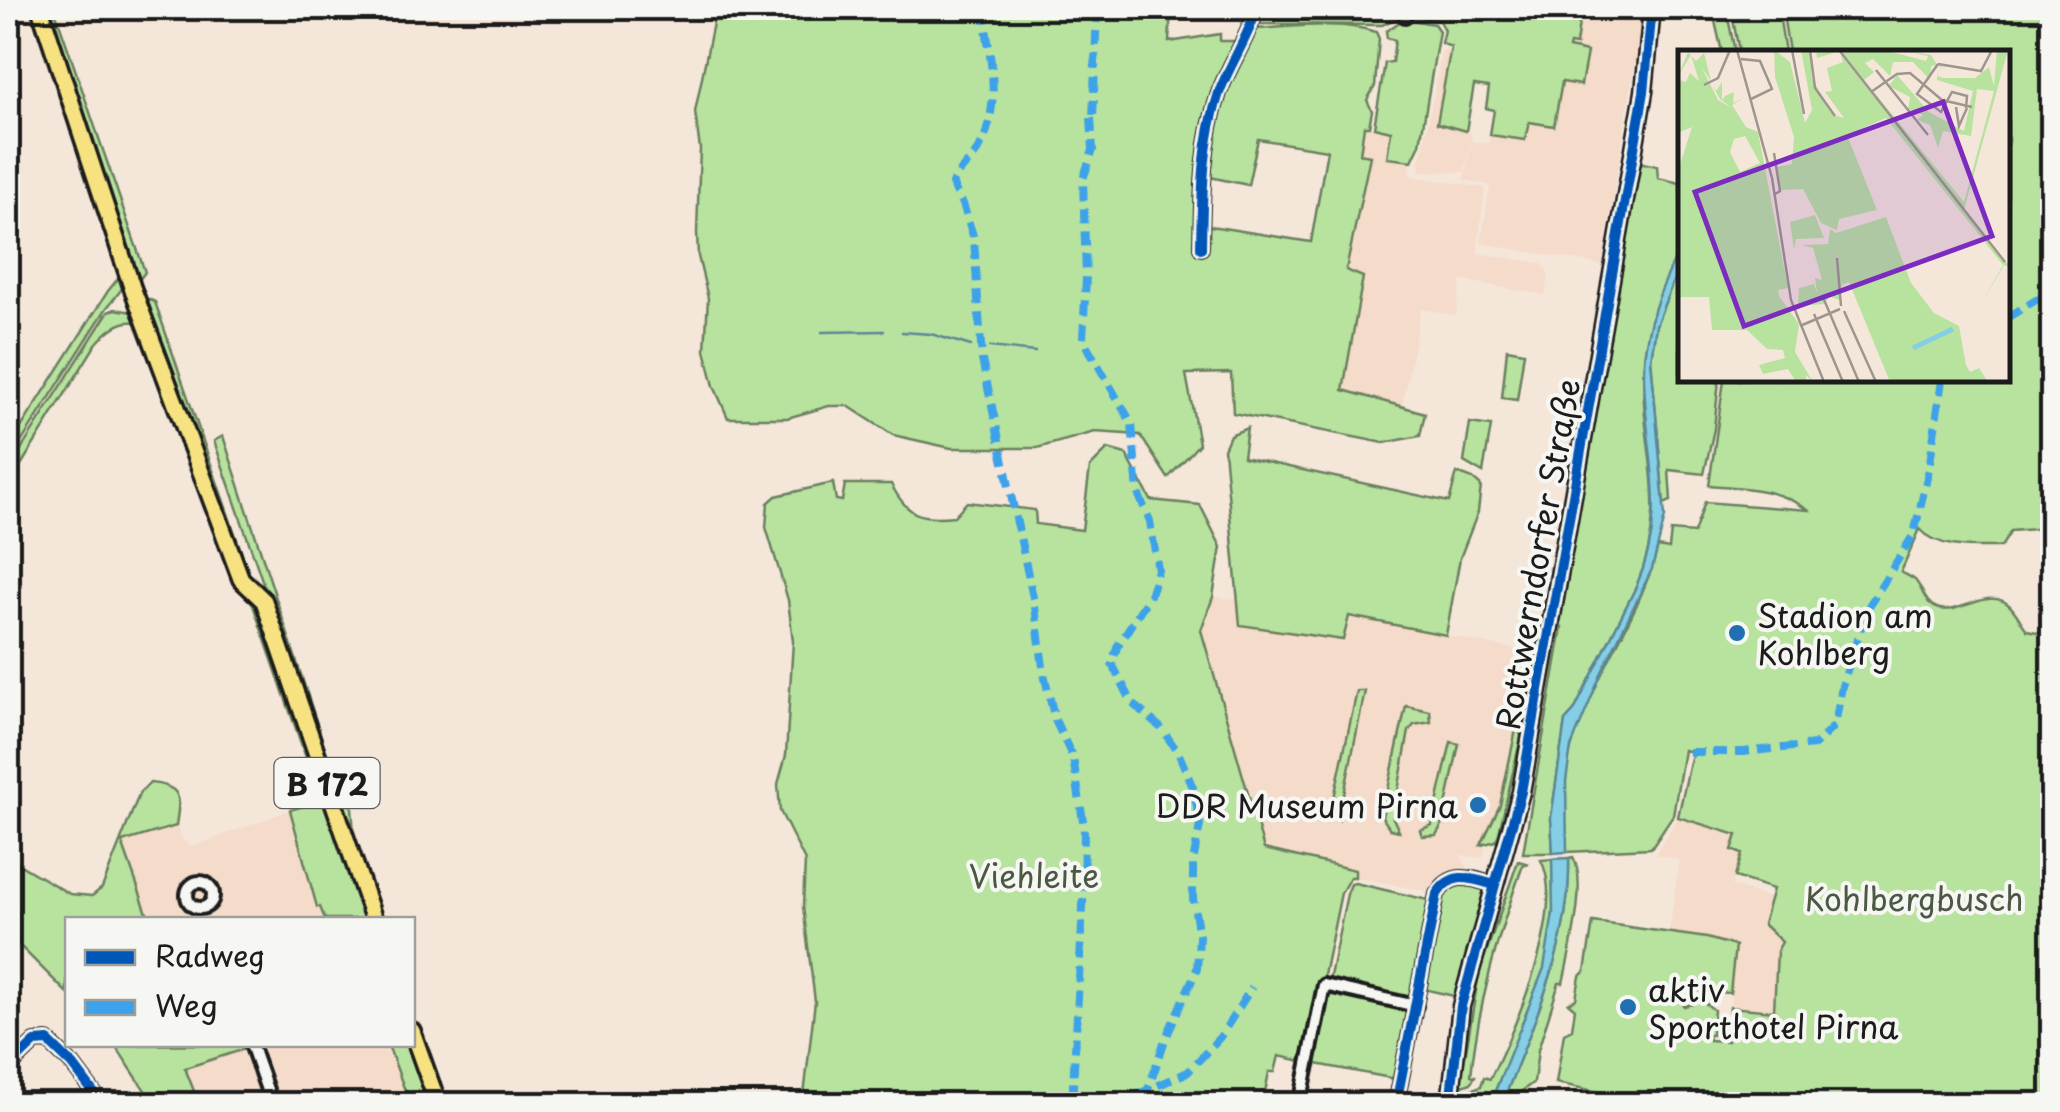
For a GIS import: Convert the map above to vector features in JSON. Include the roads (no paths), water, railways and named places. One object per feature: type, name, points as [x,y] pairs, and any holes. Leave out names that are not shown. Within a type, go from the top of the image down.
[{"type":"main road","name":"B 172","points":[[40,8],[132,287],[241,579],[264,601],[373,917]]},
{"type":"main road","name":"Rottwerndorfer Straße","points":[[1450,1104],[1461,1006],[1521,792],[1644,92],[1652,8]]},
{"type":"main road","points":[[415,1040],[438,1104]]},
{"type":"street","points":[[1201,248],[1202,172],[1218,96],[1257,8]]},
{"type":"street","points":[[1396,1104],[1437,894],[1448,880],[1461,876],[1494,884]]},
{"type":"street","points":[[1300,1104],[1324,986],[1416,1006]]},
{"type":"street","points":[[8,1068],[35,1042],[48,1042],[73,1065],[102,1104]]},
{"type":"street","points":[[252,1047],[272,1104]]},
{"type":"water","points":[[1678,252],[1678,269],[1656,325],[1651,359],[1665,517],[1652,569],[1571,747],[1566,781],[1567,852],[1553,853],[1551,818],[1565,721],[1574,711],[1636,587],[1647,557],[1654,503],[1645,350]]},
{"type":"water","points":[[1569,858],[1564,923],[1548,984],[1502,1104],[1490,1104],[1544,968],[1553,913],[1552,859]]},
{"type":"waterway","points":[[822,332],[884,331]]},
{"type":"waterway","points":[[902,332],[931,334],[971,346]]},
{"type":"waterway","points":[[990,347],[1035,352]]},
{"type":"place","name":"Stadion am Kohlberg","points":[[1737,633]]},
{"type":"place","name":"DDR Museum Pirna","points":[[1478,805]]},
{"type":"place","name":"aktiv Sporthotel Pirna","points":[[1628,1007]]},
{"type":"park label","name":"Viehleite","points":[[1034,875]]},
{"type":"park label","name":"Kohlbergbusch","points":[[1914,898]]}]
